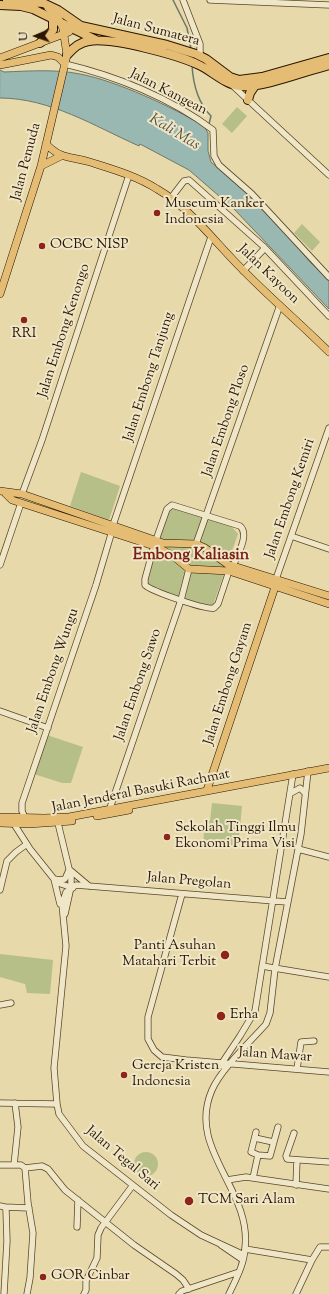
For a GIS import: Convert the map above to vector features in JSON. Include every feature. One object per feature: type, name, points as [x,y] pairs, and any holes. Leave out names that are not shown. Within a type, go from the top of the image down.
[{"type":"highway","points":[[7,0],[34,2],[52,6],[86,28]]},
{"type":"highway","points":[[0,5],[28,7],[96,40]]},
{"type":"highway","points":[[40,43],[53,30],[53,19]]},
{"type":"highway","name":"Jalan Sumatera","points":[[86,28],[132,36],[193,55],[230,77],[243,80],[262,77],[329,58]]},
{"type":"highway","points":[[67,56],[78,44],[96,40]]},
{"type":"highway","name":"Jalan Sumatera","points":[[96,40],[193,55]]},
{"type":"highway","name":"Jalan Sumatera","points":[[193,55],[198,65],[231,84],[243,86],[329,65]]},
{"type":"highway","points":[[248,100],[250,93],[256,84]]},
{"type":"main road","points":[[34,2],[56,13],[61,23]]},
{"type":"main road","name":"Jalan Pemuda","points":[[0,294],[40,166],[67,56],[65,34],[61,23]]},
{"type":"main road","points":[[2,57],[86,28]]},
{"type":"main road","points":[[0,65],[52,55],[64,67]]},
{"type":"main road","points":[[2,57],[29,59]]},
{"type":"main road","name":"Jalan Kayoon","points":[[46,144],[61,156],[89,162],[129,175],[158,189],[171,198],[243,271],[329,352]]},
{"type":"main road","points":[[40,166],[61,156]]},
{"type":"main road","points":[[2,492],[22,494],[155,543],[196,544],[205,548],[231,569]]},
{"type":"main road","points":[[2,492],[12,500],[21,503],[112,528]]},
{"type":"main road","points":[[155,543],[189,569],[231,569],[275,583],[329,604]]},
{"type":"main road","points":[[275,583],[329,596]]},
{"type":"main road","name":"Jalan Embong Gayam","points":[[207,790],[275,583]]},
{"type":"main road","points":[[290,775],[329,768]]},
{"type":"main road","name":"Jalan Jenderal Basuki Rachmat","points":[[0,817],[69,817],[290,775]]},
{"type":"main road","name":"Jalan Jenderal Basuki Rachmat","points":[[0,822],[14,824],[58,823],[179,800],[290,775]]},
{"type":"street","points":[[184,0],[200,44],[193,55]]},
{"type":"street","points":[[210,0],[329,5]]},
{"type":"street","name":"Jalan Kangean","points":[[64,67],[137,88],[189,114],[213,130],[214,156],[219,164],[252,194],[329,276]]},
{"type":"street","name":"Jalan Sumatera","points":[[231,84],[329,175]]},
{"type":"street","name":"Jalan Embong Kenongo","points":[[22,494],[52,411],[129,175]]},
{"type":"street","points":[[171,198],[184,181],[189,180],[265,248],[329,316]]},
{"type":"street","name":"Jalan Embong Tanjung","points":[[112,528],[211,237]]},
{"type":"street","points":[[243,271],[265,248]]},
{"type":"street","name":"Jalan Embong Ploso","points":[[196,544],[280,305]]},
{"type":"street","name":"Jalan Embong Kemiri","points":[[275,583],[329,428]]},
{"type":"street","points":[[0,565],[21,503]]},
{"type":"street","points":[[176,505],[243,528],[243,540],[218,604],[214,608],[208,608],[180,600],[145,585],[145,579],[155,543],[169,506],[176,505]]},
{"type":"street","name":"Jalan Embong Wungu","points":[[25,818],[22,811],[22,803],[96,585],[112,528]]},
{"type":"street","points":[[291,536],[329,549]]},
{"type":"street","name":"Jalan Embong Sawo","points":[[110,808],[189,569]]},
{"type":"street","points":[[0,711],[48,728]]},
{"type":"street","points":[[182,894],[148,1017],[148,1039],[154,1050],[162,1057],[232,1064],[268,1021],[273,1000],[275,969],[298,849],[308,771]]},
{"type":"street","points":[[229,1294],[239,1272],[245,1252],[241,1210],[211,1148],[206,1131],[206,1112],[210,1096],[222,1072],[222,1063],[253,1017],[291,793],[290,775]]},
{"type":"street","points":[[291,793],[300,788],[303,789],[305,793]]},
{"type":"street","points":[[58,823],[70,869],[73,888],[64,918]]},
{"type":"street","points":[[14,824],[54,880],[64,918]]},
{"type":"street","points":[[0,890],[7,861],[27,844]]},
{"type":"street","points":[[298,849],[329,857]]},
{"type":"street","points":[[54,880],[65,879],[70,869]]},
{"type":"street","points":[[70,869],[89,887]]},
{"type":"street","name":"Jalan Pregolan","points":[[54,880],[73,888],[89,887],[287,902]]},
{"type":"street","points":[[64,918],[63,898],[73,888]]},
{"type":"street","name":"Jalan Tegal Sari","points":[[64,918],[66,962],[55,1049],[54,1082],[57,1104],[63,1121],[84,1146],[185,1226],[223,1248],[245,1252]]},
{"type":"street","points":[[262,966],[329,977]]},
{"type":"street","points":[[0,1005],[11,1003]]},
{"type":"street","points":[[297,1069],[302,1042],[314,1041]]},
{"type":"street","name":"Jalan Mawar","points":[[222,1072],[232,1064],[329,1072]]},
{"type":"street","points":[[0,1103],[57,1104]]},
{"type":"street","points":[[14,1165],[18,1127],[15,1103]]},
{"type":"street","points":[[272,1142],[256,1135],[251,1152],[258,1155],[270,1156],[272,1142],[278,1126]]},
{"type":"street","points":[[294,1133],[286,1158],[288,1160],[329,1162]]},
{"type":"street","points":[[253,1178],[258,1155]]},
{"type":"street","points":[[296,1185],[297,1160]]},
{"type":"street","points":[[0,1165],[21,1165],[25,1168],[45,1167],[65,1190],[147,1254],[170,1269],[183,1280],[189,1289]]},
{"type":"street","points":[[25,1168],[26,1187],[33,1233],[30,1278],[27,1294]]},
{"type":"street","points":[[227,1180],[241,1177],[253,1178],[329,1189]]},
{"type":"street","points":[[84,1294],[87,1286],[86,1281],[95,1265],[98,1235],[104,1221],[133,1186]]},
{"type":"street","points":[[77,1227],[78,1200]]},
{"type":"street","points":[[4,1294],[7,1232],[3,1207],[29,1208]]},
{"type":"street","name":"Jalan Tegal Sari","points":[[220,1245],[245,1252]]},
{"type":"street","points":[[229,1247],[238,1247],[245,1252],[312,1260]]},
{"type":"street","points":[[296,1294],[312,1260],[320,1247],[329,1247]]},
{"type":"street","points":[[179,1294],[189,1289],[239,1272]]},
{"type":"green space","points":[[237,107],[247,116],[232,133],[222,124]]},
{"type":"green space","points":[[302,224],[320,242],[312,251],[294,233]]},
{"type":"green space","points":[[81,472],[120,486],[109,520],[70,506]]},
{"type":"green space","points":[[173,507],[232,527],[238,534],[213,605],[207,606],[148,587],[145,579],[168,509]]},
{"type":"green space","points":[[47,735],[83,747],[71,783],[62,783],[34,774]]},
{"type":"green space","points":[[212,803],[242,806],[238,849],[203,845],[205,821],[210,821]]},
{"type":"green space","points":[[0,954],[53,960],[50,994],[27,993],[25,984],[0,977]]},
{"type":"green space","points":[[146,1152],[151,1153],[157,1159],[157,1169],[151,1175],[146,1176],[141,1175],[135,1169],[134,1164],[135,1159],[141,1153]]},
{"type":"water","name":"Kali Mas","points":[[0,70],[4,72],[62,71],[95,77],[144,96],[204,126],[208,133],[208,151],[211,162],[264,208],[311,263],[329,279],[329,309],[234,209],[189,170],[140,144],[139,146],[71,114],[36,103],[18,99],[0,98]]},
{"type":"waterway","points":[[173,0],[187,28],[191,49]]},
{"type":"waterway","points":[[192,65],[197,92],[206,111],[211,116],[209,124]]},
{"type":"place","name":"Museum Kanker Indonesia","points":[[157,213]]},
{"type":"place","name":"OCBC NISP","points":[[42,246]]},
{"type":"place","name":"RRI","points":[[24,320]]},
{"type":"place","name":"Sekolah Tinggi Ilmu Ekonomi Prima Visi","points":[[167,837]]},
{"type":"place","name":"Panti Asuhan Matahari Terbit","points":[[225,955]]},
{"type":"place","name":"Erha","points":[[221,1016]]},
{"type":"place","name":"Gereja Kristen Indonesia","points":[[124,1075]]},
{"type":"place","name":"TCM Sari Alam","points":[[189,1201]]},
{"type":"place","name":"GOR Cinbar","points":[[43,1277]]},
{"type":"district","name":"Embong Kaliasin","points":[[191,556]]}]
